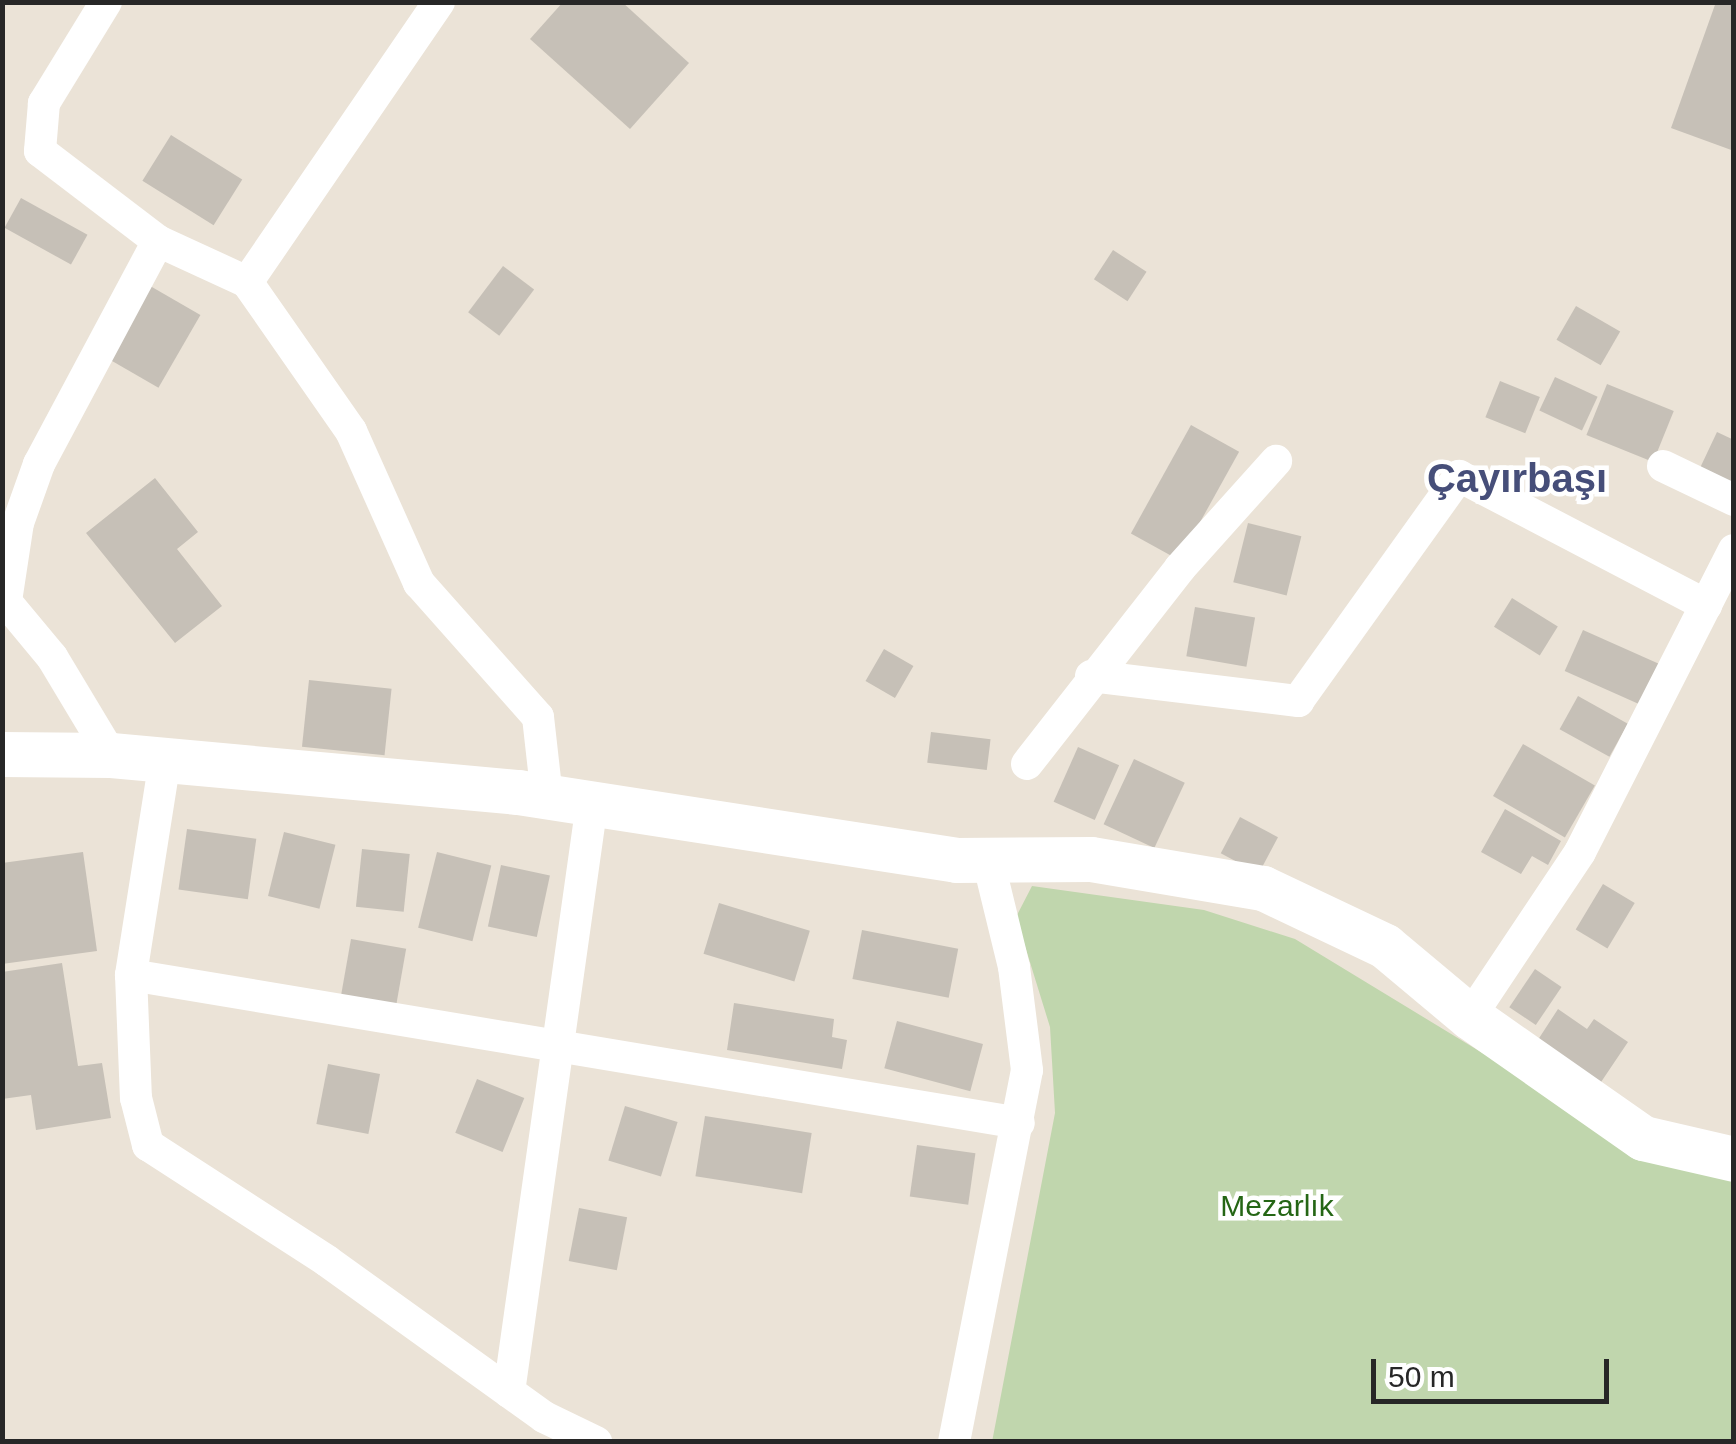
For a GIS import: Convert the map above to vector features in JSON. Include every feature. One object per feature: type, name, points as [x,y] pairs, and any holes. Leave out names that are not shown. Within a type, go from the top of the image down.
[{"type":"street","points":[[106,2],[44,103],[40,151],[158,241],[247,282],[352,431],[419,584],[538,717],[547,797]]},
{"type":"street","points":[[247,282],[439,2]]},
{"type":"street","points":[[111,754],[52,656],[4,599],[18,523],[39,464],[158,241]]},
{"type":"street","points":[[1028,764],[1091,676],[1276,460]]},
{"type":"street","points":[[1663,466],[1734,500]]},
{"type":"street","points":[[1091,676],[1298,701],[1458,476],[1706,605]]},
{"type":"street","points":[[1470,1016],[1580,852],[1734,550]]},
{"type":"street","points":[[2,754],[111,754],[547,797],[956,860],[1092,860],[1263,888],[1385,946],[1470,1016],[1642,1138],[1734,1159]]},
{"type":"street","points":[[165,760],[130,975],[136,1098],[148,1145],[327,1260],[509,1392],[596,1442]]},
{"type":"street","points":[[509,1392],[592,804]]},
{"type":"street","points":[[954,1442],[1027,1070],[1014,966],[988,860]]},
{"type":"street","points":[[130,975],[1018,1123]]},
{"type":"green space","name":"Mezarlık","points":[[1032,886],[1204,910],[1295,939],[1660,1161],[1733,1169],[1733,1441],[992,1442],[1055,1113],[1050,1027],[1016,917]]},
{"type":"building","points":[[563,2],[622,2],[689,63],[630,129],[530,39]]},
{"type":"building","points":[[1716,2],[1734,4],[1734,151],[1671,128]]},
{"type":"building","points":[[171,135],[242,180],[214,225],[142,181]]},
{"type":"building","points":[[21,198],[87,235],[71,265],[5,228]]},
{"type":"building","points":[[1113,250],[1147,272],[1127,301],[1094,279]]},
{"type":"building","points":[[503,266],[534,289],[499,336],[468,312]]},
{"type":"building","points":[[145,283],[200,315],[158,388],[103,356]]},
{"type":"building","points":[[1576,306],[1620,332],[1601,365],[1556,340]]},
{"type":"building","points":[[1555,377],[1598,397],[1582,430],[1539,411]]},
{"type":"building","points":[[1500,381],[1540,397],[1525,433],[1485,417]]},
{"type":"building","points":[[1607,384],[1674,411],[1653,462],[1586,435]]},
{"type":"building","points":[[1191,425],[1239,452],[1179,560],[1131,533]]},
{"type":"building","points":[[1717,432],[1734,440],[1734,484],[1700,468]]},
{"type":"building","points":[[155,478],[198,532],[177,549],[222,606],[175,643],[86,533]]},
{"type":"building","points":[[1248,523],[1301,536],[1287,595],[1233,582]]},
{"type":"building","points":[[1512,598],[1558,627],[1540,655],[1494,627]]},
{"type":"building","points":[[1195,607],[1255,618],[1246,667],[1186,656]]},
{"type":"building","points":[[1583,630],[1659,664],[1641,705],[1565,671]]},
{"type":"building","points":[[884,649],[913,666],[895,698],[866,681]]},
{"type":"building","points":[[309,680],[392,689],[385,755],[302,747]]},
{"type":"building","points":[[1578,696],[1628,724],[1609,757],[1560,729]]},
{"type":"building","points":[[931,732],[991,739],[987,770],[927,763]]},
{"type":"building","points":[[1523,744],[1595,786],[1565,837],[1493,796]]},
{"type":"building","points":[[1078,747],[1119,765],[1095,820],[1054,802]]},
{"type":"building","points":[[1134,759],[1185,783],[1154,848],[1104,824]]},
{"type":"building","points":[[1505,809],[1561,841],[1548,865],[1532,856],[1521,874],[1481,852]]},
{"type":"building","points":[[1240,817],[1278,837],[1259,873],[1221,853]]},
{"type":"building","points":[[187,829],[256,839],[248,899],[179,889]]},
{"type":"building","points":[[284,832],[335,845],[319,909],[268,896]]},
{"type":"building","points":[[362,849],[410,854],[404,912],[356,907]]},
{"type":"building","points":[[83,852],[97,951],[2,964],[2,863]]},
{"type":"building","points":[[437,852],[491,866],[472,941],[418,928]]},
{"type":"building","points":[[501,865],[550,875],[537,937],[488,927]]},
{"type":"building","points":[[1603,884],[1635,903],[1607,948],[1576,929]]},
{"type":"building","points":[[719,903],[810,931],[794,981],[704,954]]},
{"type":"building","points":[[862,930],[958,949],[949,998],[852,979]]},
{"type":"building","points":[[351,939],[406,949],[396,1009],[340,999]]},
{"type":"building","points":[[62,963],[78,1066],[102,1063],[111,1118],[36,1130],[31,1095],[2,1099],[2,972]]},
{"type":"building","points":[[1535,969],[1562,987],[1536,1025],[1509,1007]]},
{"type":"building","points":[[734,1003],[834,1019],[832,1037],[847,1040],[842,1069],[727,1050]]},
{"type":"building","points":[[1558,1009],[1587,1029],[1594,1019],[1628,1042],[1595,1091],[1532,1049]]},
{"type":"building","points":[[897,1021],[983,1044],[970,1091],[884,1068]]},
{"type":"building","points":[[328,1064],[380,1074],[368,1134],[316,1124]]},
{"type":"building","points":[[477,1079],[524,1098],[503,1152],[455,1133]]},
{"type":"building","points":[[625,1106],[678,1122],[661,1177],[608,1161]]},
{"type":"building","points":[[705,1116],[812,1133],[802,1193],[695,1176]]},
{"type":"building","points":[[917,1145],[975,1153],[968,1205],[910,1196]]},
{"type":"building","points":[[579,1208],[627,1217],[617,1270],[569,1261]]},
{"type":"district","name":"Çayırbaşı","points":[[1517,478]]}]
